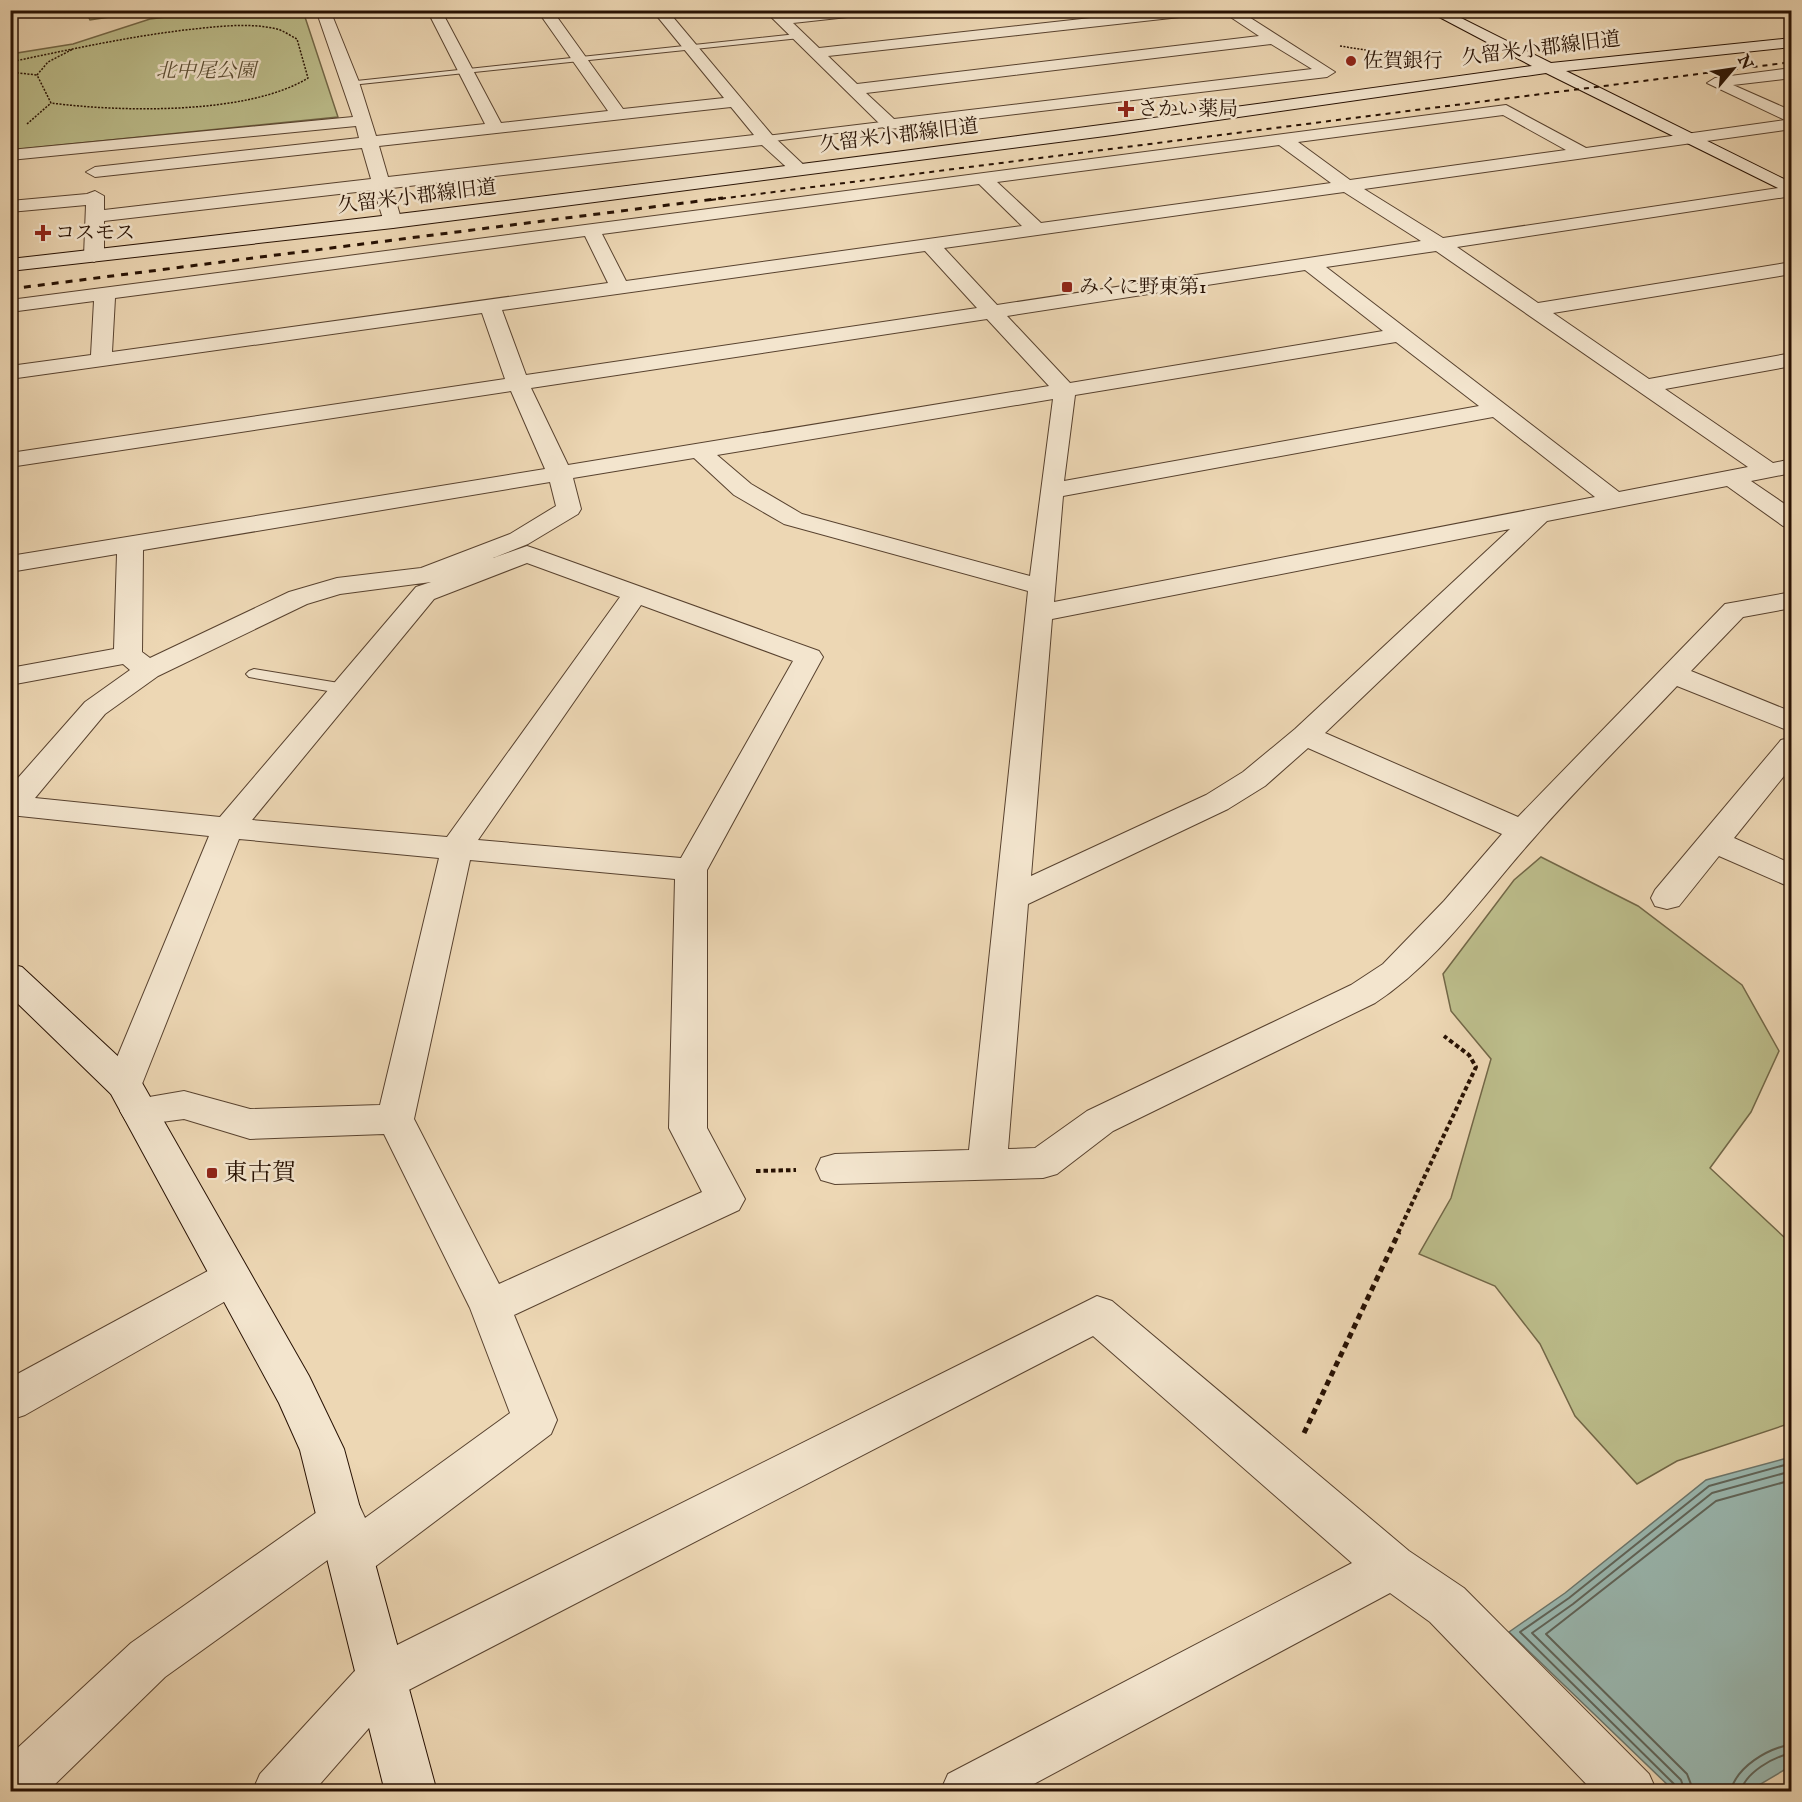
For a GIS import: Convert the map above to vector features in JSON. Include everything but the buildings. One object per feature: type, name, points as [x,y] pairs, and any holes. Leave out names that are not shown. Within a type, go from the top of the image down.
[{"type":"street","points":[[434,10],[496,129]]},
{"type":"street","points":[[544,10],[619,115]]},
{"type":"street","points":[[659,10],[766,139],[800,170]]},
{"type":"street","points":[[776,15],[875,10]]},
{"type":"street","points":[[816,53],[1208,10]]},
{"type":"street","points":[[776,15],[856,89],[890,124],[1327,72],[1227,10]]},
{"type":"street","points":[[1433,10],[1791,191]]},
{"type":"street","points":[[323,11],[351,82],[393,222]]},
{"type":"street","points":[[856,89],[1275,39]]},
{"type":"street","name":"久留米小郡線旧道","points":[[10,265],[393,222],[1113,130],[1548,68],[1791,42]]},
{"type":"street","points":[[1791,73],[1715,83],[1791,117]]},
{"type":"street","points":[[1076,101],[1113,130]]},
{"type":"street","points":[[95,172],[369,144],[734,102]]},
{"type":"street","points":[[10,306],[1506,110],[1586,154]]},
{"type":"street","points":[[10,154],[362,121]]},
{"type":"street","points":[[10,373],[1791,124]]},
{"type":"street","points":[[10,207],[95,208],[382,185],[766,139]]},
{"type":"street","points":[[1282,139],[1348,187],[1439,244],[1645,386],[1780,468]]},
{"type":"street","points":[[92,146],[95,172],[94,256]]},
{"type":"street","points":[[982,177],[1037,230]]},
{"type":"street","points":[[10,460],[1791,191]]},
{"type":"street","points":[[591,230],[620,288]]},
{"type":"street","points":[[930,245],[1065,390]]},
{"type":"street","points":[[1309,264],[1495,410],[1616,501]]},
{"type":"street","points":[[1534,310],[1791,268]]},
{"type":"street","points":[[101,361],[105,293]]},
{"type":"street","points":[[10,677],[138,662],[298,598],[337,586],[426,575],[519,539],[569,509],[559,472],[518,383],[490,306]]},
{"type":"street","points":[[10,564],[1400,335]]},
{"type":"street","points":[[1645,386],[1791,359]]},
{"type":"street","points":[[987,1165],[1051,491],[1065,390]]},
{"type":"street","points":[[1051,491],[1495,410]]},
{"type":"street","points":[[699,450],[729,482],[756,501],[793,519],[1041,600],[1538,516],[1780,468]]},
{"type":"street","points":[[1731,478],[1791,521]]},
{"type":"street","points":[[1013,898],[1217,802],[1254,779],[1305,735],[1538,516]]},
{"type":"street","points":[[11,805],[138,662],[130,546]]},
{"type":"street","points":[[131,1097],[228,828],[425,593],[527,554],[809,657],[691,870],[688,1128],[725,1199],[490,1307]]},
{"type":"street","points":[[10,1791],[148,1659],[347,1539],[535,1420],[490,1307],[395,1119],[457,848],[636,593]]},
{"type":"street","points":[[835,1169],[1043,1163],[1100,1121],[1363,994],[1395,973],[1456,909],[1521,831],[1734,610],[1789,602]]},
{"type":"street","points":[[1671,673],[1791,723]]},
{"type":"street","points":[[1305,735],[1521,831]]},
{"type":"street","points":[[1667,898],[1791,746]]},
{"type":"street","points":[[11,805],[228,828],[691,870]]},
{"type":"street","points":[[1713,841],[1791,877]]},
{"type":"street","points":[[10,976],[71,1031],[131,1097],[294,1390],[322,1449],[411,1791]]},
{"type":"street","points":[[131,1097],[184,1105],[250,1124],[395,1119]]},
{"type":"street","points":[[10,1401],[231,1278]]},
{"type":"street","points":[[278,1791],[380,1678],[1097,1314],[1392,1567],[1447,1605],[1631,1791]]},
{"type":"street","points":[[966,1791],[1392,1567]]},
{"type":"lane","points":[[351,82],[797,36]]},
{"type":"lane","points":[[766,139],[890,124]]},
{"type":"lane","points":[[254,674],[345,689]]},
{"type":"path","points":[[10,62],[194,28],[277,28],[293,34],[297,39],[308,78],[302,85],[290,90],[262,97],[160,108],[73,107],[51,103]]},
{"type":"path","points":[[51,103],[37,75],[40,68],[73,49]]},
{"type":"path","points":[[10,72],[37,75]]},
{"type":"path","points":[[21,129],[51,103]]},
{"type":"path","points":[[1285,1474],[1476,1067],[1469,1054],[1444,1036]]},
{"type":"path","points":[[710,1172],[835,1169]]},
{"type":"green space","points":[[11,10],[149,11],[90,20],[86,12],[11,16]]},
{"type":"green space","name":"北中尾公園","points":[[216,11],[303,11],[338,117],[11,150],[11,54],[73,44],[150,19]]},
{"type":"green space","points":[[1541,857],[1638,906],[1742,985],[1779,1051],[1751,1112],[1710,1168],[1791,1241],[1791,1423],[1677,1461],[1637,1484],[1575,1416],[1540,1344],[1495,1286],[1419,1254],[1451,1198],[1491,1059],[1451,1011],[1443,974],[1514,880]]},
{"type":"water","points":[[1791,1457],[1791,1766],[1749,1791],[1674,1791],[1509,1632],[1565,1593],[1706,1480]]},
{"type":"railway","points":[[711,200],[1792,62]]},
{"type":"railway","points":[[10,289],[723,198]]},
{"type":"place","name":"佐賀銀行","points":[[1351,61]]},
{"type":"place","name":"さかい薬局","points":[[1126,109]]},
{"type":"place","name":"コスモス","points":[[43,233]]},
{"type":"place","name":"みくに野東第1","points":[[1067,287]]},
{"type":"place","name":"東古賀","points":[[212,1173]]}]
